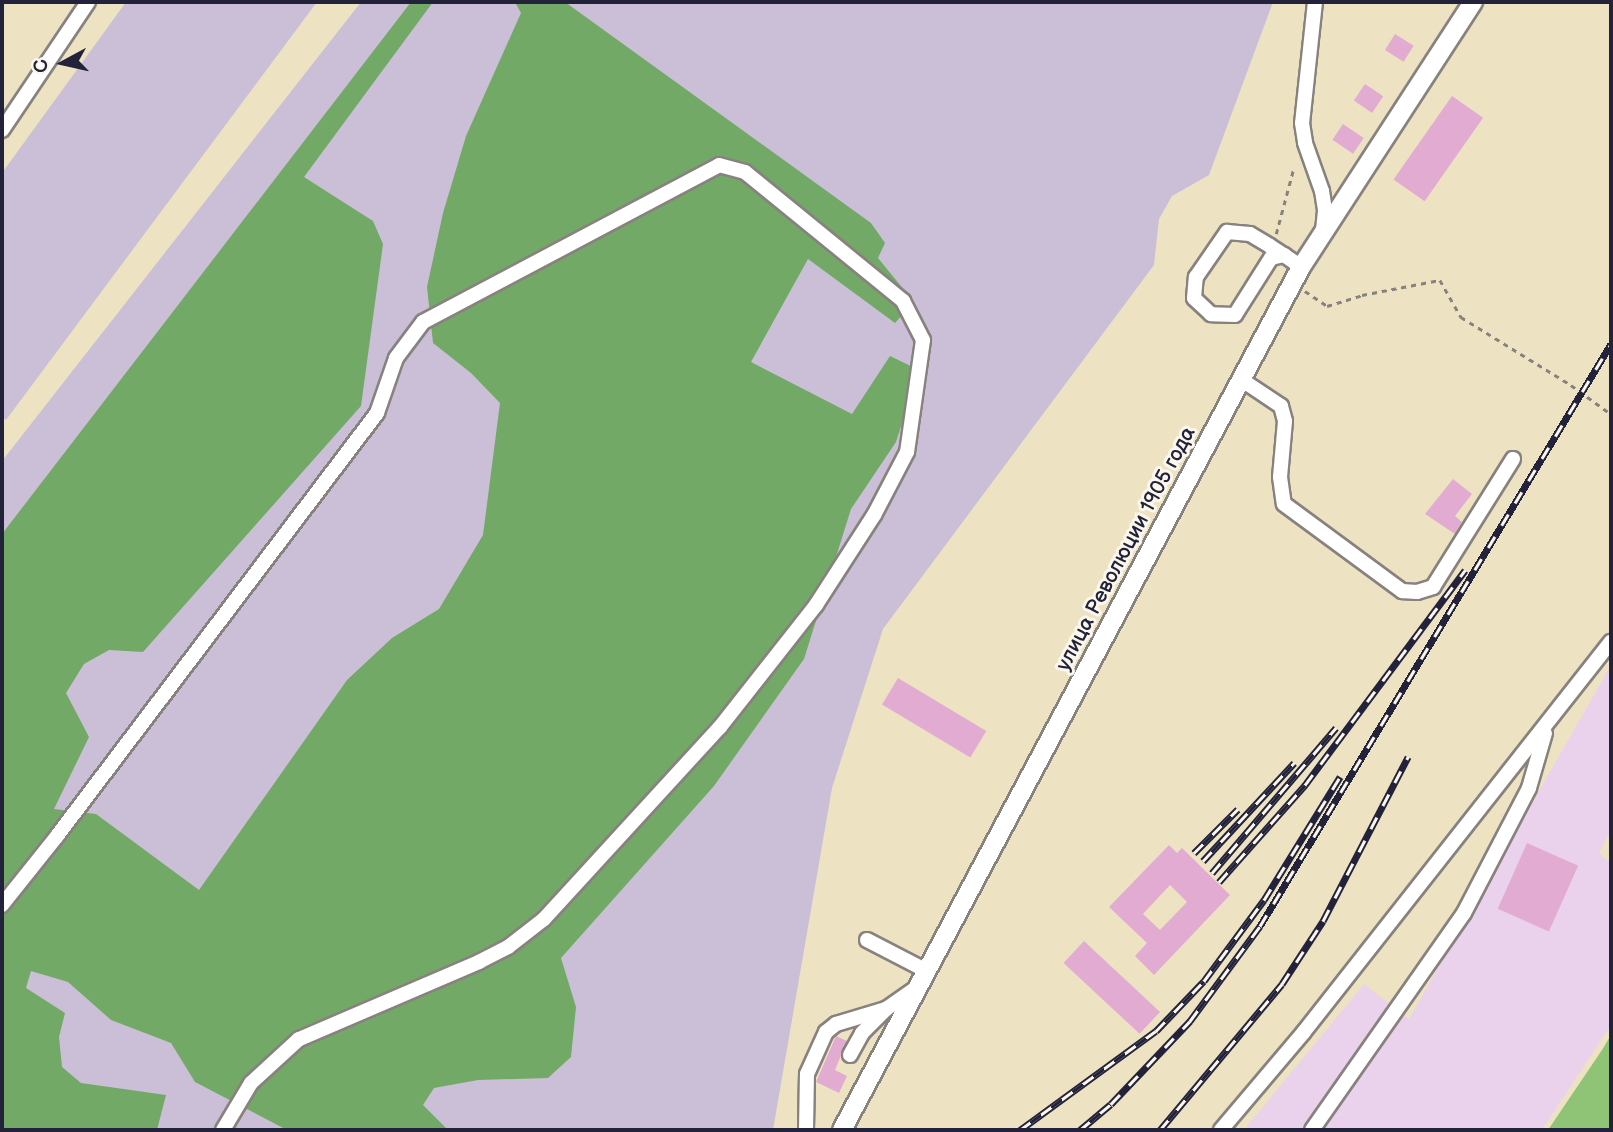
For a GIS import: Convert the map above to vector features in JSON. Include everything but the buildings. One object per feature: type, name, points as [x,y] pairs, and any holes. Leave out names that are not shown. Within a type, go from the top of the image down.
[{"type":"main road","name":"улица Революции 1905 года","points":[[842,1130],[1297,275],[1473,2]]},
{"type":"street","points":[[2,130],[88,2]]},
{"type":"street","points":[[1315,2],[1302,123],[1305,143],[1322,191],[1325,211],[1323,232]]},
{"type":"street","points":[[2,905],[377,413],[396,358],[423,322],[719,165],[745,172],[903,301],[923,340],[907,452],[874,515],[816,606],[720,727],[544,919],[508,947],[479,962],[299,1039],[251,1083],[222,1130]]},
{"type":"street","points":[[1322,191],[1345,198]]},
{"type":"street","points":[[1278,251],[1235,315],[1211,314],[1194,298],[1196,278],[1227,232],[1250,234],[1278,251],[1297,275]]},
{"type":"street","points":[[1242,380],[1281,406],[1285,421],[1280,477],[1284,504],[1402,591],[1417,592],[1433,587],[1513,459]]},
{"type":"street","points":[[1221,1130],[1303,1033],[1611,642]]},
{"type":"street","points":[[1312,1130],[1464,913],[1530,788],[1547,725]]},
{"type":"street","points":[[850,1055],[862,1033],[922,979],[867,940]]},
{"type":"street","points":[[806,1130],[807,1074],[825,1032],[836,1024],[886,1009]]},
{"type":"path","points":[[1278,251],[1294,167]]},
{"type":"path","points":[[1297,275],[1327,306],[1362,295],[1440,280],[1461,317],[1571,385],[1611,414]]},
{"type":"shaded area","points":[[126,2],[317,2],[6,420],[2,417],[2,173]]},
{"type":"shaded area","points":[[361,2],[1273,2],[1209,175],[1172,196],[1159,219],[1154,265],[883,629],[832,788],[773,1130],[2,1130],[2,461]]},
{"type":"shaded area","points":[[1611,665],[1611,830],[1599,853],[1611,863],[1611,1025],[1542,1130],[1244,1130],[1364,984],[1409,1019]]},
{"type":"green space","points":[[411,2],[433,2],[304,177],[373,221],[383,244],[361,406],[143,652],[109,650],[84,664],[66,693],[89,737],[54,809],[96,814],[199,890],[347,680],[392,638],[439,609],[483,535],[500,403],[471,373],[433,343],[427,287],[443,213],[466,136],[521,13],[515,2],[565,2],[871,223],[885,243],[878,258],[914,302],[895,323],[808,259],[751,362],[852,414],[890,356],[919,370],[896,442],[851,509],[804,659],[714,786],[561,958],[576,1007],[571,1057],[548,1078],[478,1080],[434,1088],[423,1105],[448,1130],[287,1130],[195,1082],[171,1043],[111,1020],[68,982],[31,971],[26,988],[65,1013],[59,1037],[62,1067],[81,1083],[166,1095],[157,1130],[2,1130],[2,534]]},
{"type":"green space","points":[[1611,1035],[1611,1130],[1548,1130],[1602,1050]]},
{"type":"railway","points":[[1080,1130],[1111,1104],[1190,1021],[1260,926],[1611,344]]},
{"type":"railway","points":[[1219,882],[1305,785],[1465,570]]},
{"type":"railway","points":[[1212,873],[1336,728]]},
{"type":"railway","points":[[1160,1130],[1282,984],[1323,921],[1408,757]]},
{"type":"railway","points":[[1203,861],[1294,763]]},
{"type":"railway","points":[[1020,1130],[1156,1031],[1204,981],[1264,900],[1340,777]]},
{"type":"railway","points":[[1194,853],[1238,809]]}]
